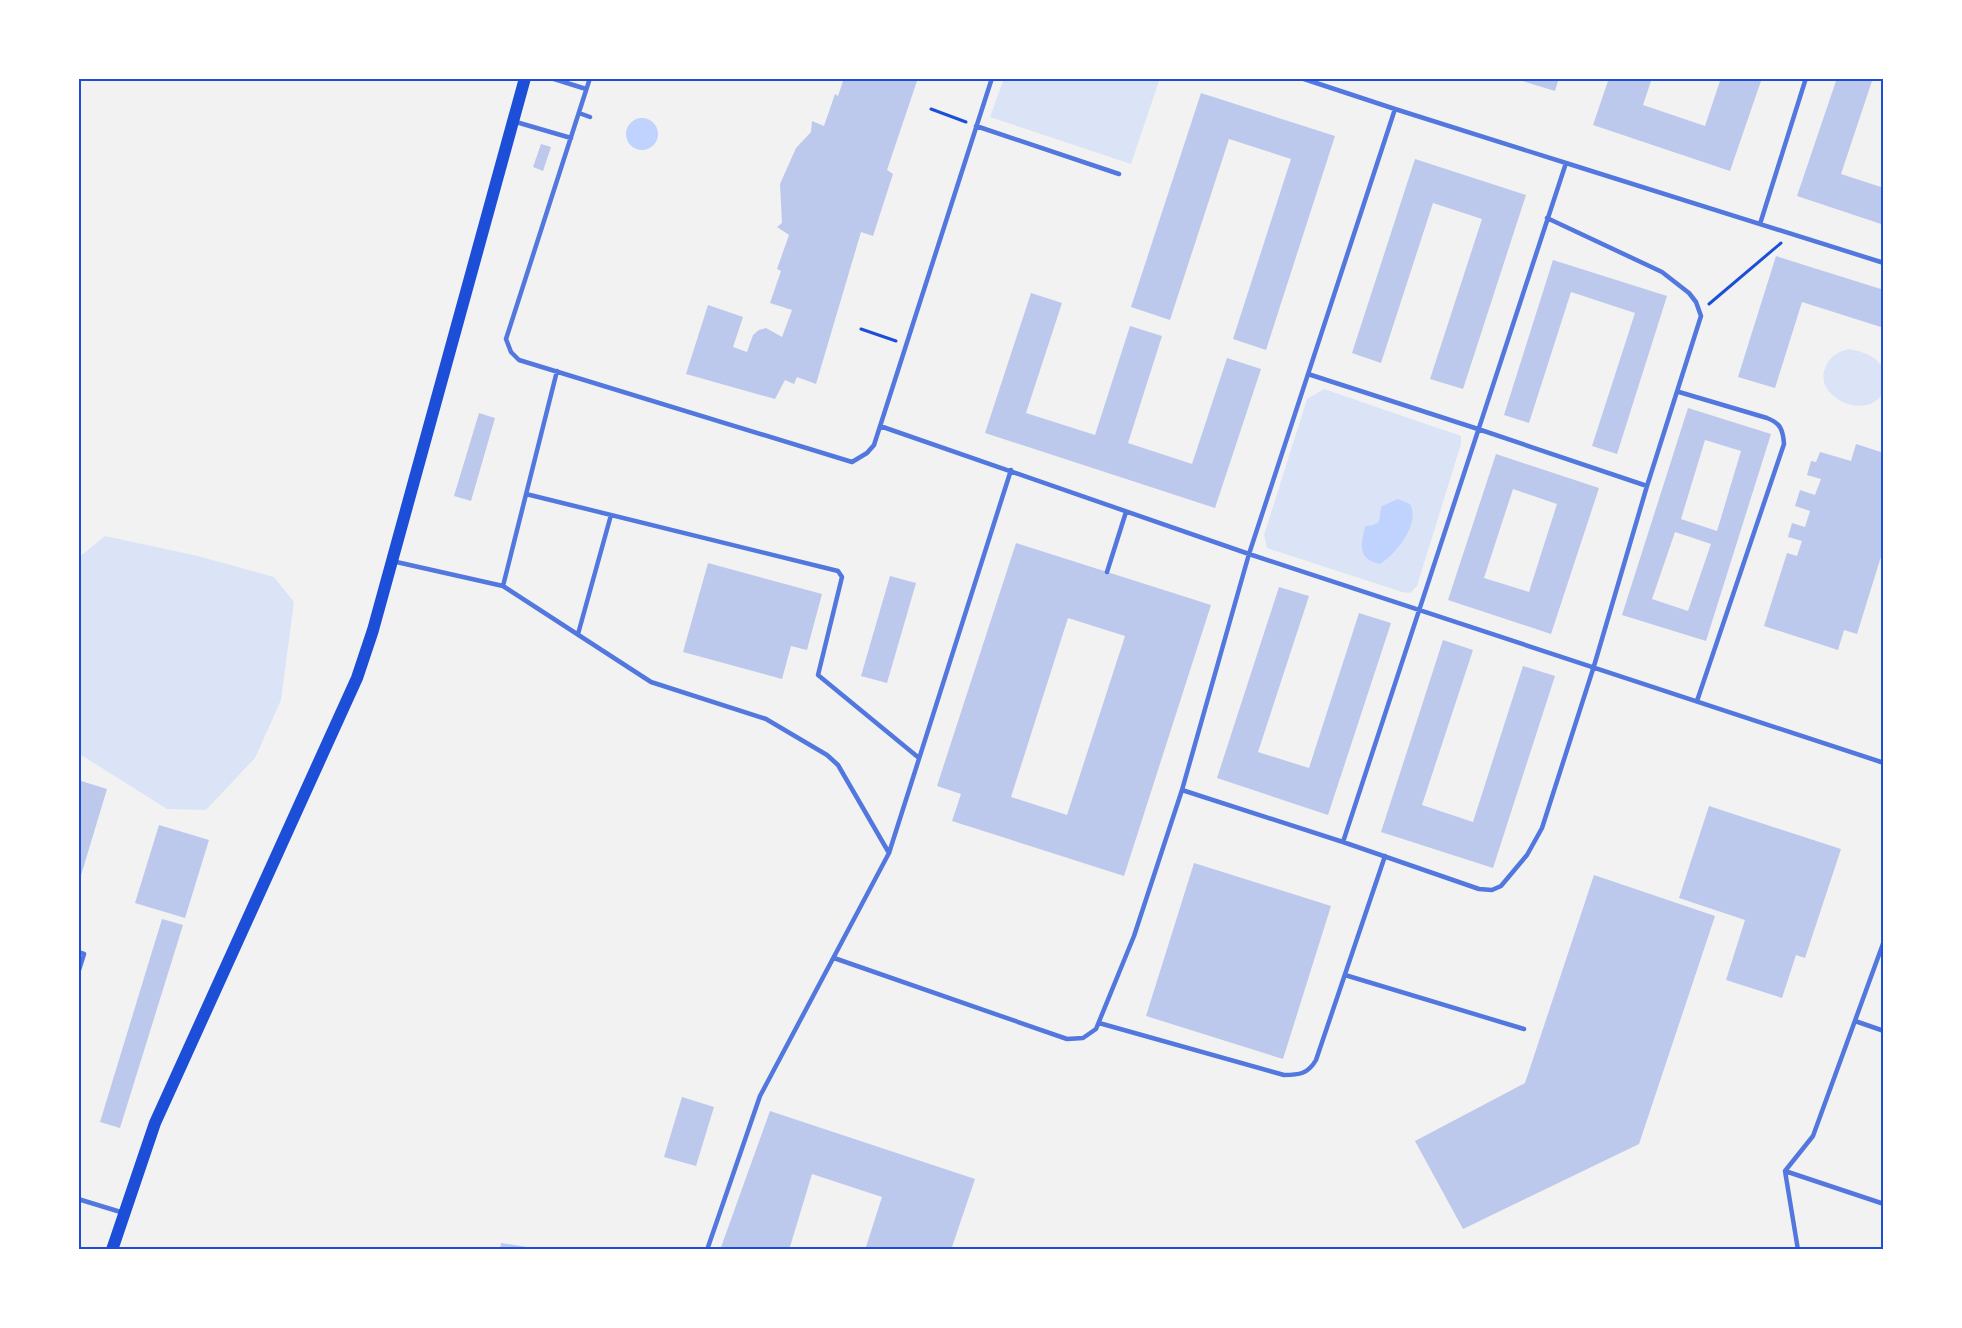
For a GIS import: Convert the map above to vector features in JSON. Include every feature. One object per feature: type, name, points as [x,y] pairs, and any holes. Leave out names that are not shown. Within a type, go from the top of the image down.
[{"type":"main road","points":[[112,1250],[156,1123],[357,678],[373,630],[525,78]]},
{"type":"lane","points":[[551,78],[586,89]]},
{"type":"lane","points":[[590,78],[506,339],[514,357],[852,462],[867,453],[874,445],[992,78]]},
{"type":"lane","points":[[1301,78],[1884,263]]},
{"type":"lane","points":[[1760,224],[1806,78]]},
{"type":"lane","points":[[834,958],[1067,1039],[1083,1038],[1096,1029],[1134,936],[1182,790],[1249,554],[1395,109]]},
{"type":"lane","points":[[579,114],[590,117]]},
{"type":"lane","points":[[512,121],[571,138]]},
{"type":"lane","points":[[976,126],[1119,174]]},
{"type":"lane","points":[[1343,842],[1566,162]]},
{"type":"lane","points":[[1182,790],[1479,889],[1492,890],[1501,886],[1527,855],[1542,828],[1701,316],[1696,302],[1689,294],[1662,272],[1547,218]]},
{"type":"lane","points":[[503,586],[557,371]]},
{"type":"lane","points":[[1308,374],[1647,486]]},
{"type":"lane","points":[[1679,392],[1776,422],[1784,434],[1784,444],[1697,701]]},
{"type":"lane","points":[[880,426],[1249,554],[1884,763]]},
{"type":"lane","points":[[707,1250],[760,1096],[889,853],[1011,470]]},
{"type":"lane","points":[[526,494],[838,571],[842,577],[818,675],[919,758]]},
{"type":"lane","points":[[1107,572],[1126,512]]},
{"type":"lane","points":[[578,634],[611,515]]},
{"type":"lane","points":[[392,561],[503,586],[651,682],[766,719],[827,755],[838,765],[889,853]]},
{"type":"lane","points":[[1099,1023],[1284,1075],[1303,1073],[1312,1067],[1316,1060],[1385,856]]},
{"type":"lane","points":[[1798,1250],[1785,1171],[1813,1136],[1884,941]]},
{"type":"lane","points":[[78,974],[81,953]]},
{"type":"lane","points":[[1345,975],[1524,1029]]},
{"type":"lane","points":[[1855,1022],[1884,1031]]},
{"type":"lane","points":[[1785,1171],[1884,1204]]},
{"type":"lane","points":[[78,1199],[124,1213]]},
{"type":"path","points":[[931,110],[976,126]]},
{"type":"path","points":[[1700,311],[1791,234]]},
{"type":"path","points":[[861,329],[906,345]]},
{"type":"shaded area","points":[[1004,78],[1160,78],[1131,164],[990,117]]},
{"type":"shaded area","points":[[1849,349],[1869,355],[1877,360],[1884,369],[1883,392],[1876,401],[1855,406],[1834,397],[1827,389],[1823,379],[1827,364],[1837,353]]},
{"type":"shaded area","points":[[1324,389],[1461,436],[1461,444],[1417,586],[1410,593],[1267,548],[1264,535],[1307,399]]},
{"type":"shaded area","points":[[105,536],[198,556],[274,577],[294,602],[281,700],[255,758],[206,810],[167,809],[78,753],[78,558]]},
{"type":"water","points":[[642,118],[653,123],[658,134],[653,145],[642,150],[631,145],[626,134],[631,123]]},
{"type":"water","points":[[1398,499],[1410,504],[1413,512],[1410,529],[1393,553],[1380,564],[1373,562],[1367,559],[1362,550],[1365,526],[1378,522],[1382,506]]},
{"type":"building","points":[[844,78],[918,78],[887,170],[893,174],[873,236],[861,232],[816,384],[797,377],[794,384],[785,380],[775,399],[686,374],[708,305],[743,317],[733,347],[747,352],[753,335],[766,328],[782,337],[792,310],[770,303],[781,271],[777,269],[789,235],[777,227],[782,223],[780,184],[796,148],[811,132],[812,121],[824,126],[835,94],[838,96]]},
{"type":"building","points":[[1513,78],[1559,78],[1555,91]]},
{"type":"building","points":[[1609,78],[1652,78],[1643,105],[1705,126],[1721,78],[1762,78],[1730,171],[1593,125]]},
{"type":"building","points":[[1837,78],[1873,78],[1841,174],[1884,188],[1884,225],[1797,196]]},
{"type":"building","points":[[1201,93],[1335,136],[1266,350],[1233,339],[1291,159],[1229,139],[1170,320],[1131,307]]},
{"type":"building","points":[[541,144],[551,147],[543,171],[533,167]]},
{"type":"building","points":[[1415,159],[1526,195],[1463,389],[1430,379],[1482,219],[1433,203],[1381,363],[1352,353]]},
{"type":"building","points":[[1776,256],[1884,290],[1884,328],[1802,302],[1775,388],[1738,377]]},
{"type":"building","points":[[1553,260],[1667,296],[1617,454],[1592,446],[1635,313],[1571,292],[1529,423],[1504,415]]},
{"type":"building","points":[[1031,293],[1062,303],[1026,413],[1095,435],[1130,326],[1162,336],[1128,443],[1192,464],[1227,358],[1261,369],[1215,508],[985,433]]},
{"type":"building","points":[[1688,408],[1771,434],[1706,641],[1622,615]],"holes":[[[1705,440],[1741,451],[1717,531],[1681,519]],[[1675,532],[1711,544],[1688,611],[1652,599]]]},
{"type":"building","points":[[479,413],[495,418],[471,501],[454,496]]},
{"type":"building","points":[[1856,444],[1884,453],[1884,507],[1881,516],[1884,517],[1884,547],[1857,634],[1844,630],[1838,650],[1764,626],[1787,553],[1797,556],[1802,541],[1788,537],[1792,523],[1805,527],[1810,511],[1795,506],[1800,490],[1815,495],[1821,479],[1807,475],[1811,461],[1816,462],[1820,452],[1851,461]]},
{"type":"building","points":[[1496,454],[1599,488],[1551,634],[1448,600]],"holes":[[[1513,489],[1557,504],[1529,592],[1484,578]]]},
{"type":"building","points":[[1016,543],[1211,605],[1124,876],[952,821],[961,794],[937,786]],"holes":[[[1068,618],[1125,636],[1067,815],[1011,797]]]},
{"type":"building","points":[[708,563],[822,594],[807,650],[791,646],[782,679],[683,652]]},
{"type":"building","points":[[890,576],[916,583],[887,683],[861,676]]},
{"type":"building","points":[[1279,587],[1309,596],[1258,752],[1309,768],[1359,613],[1391,623],[1328,815],[1217,778]]},
{"type":"building","points":[[1443,640],[1473,650],[1422,805],[1473,822],[1523,666],[1555,676],[1493,868],[1381,832]]},
{"type":"building","points":[[78,780],[107,789],[79,882],[78,882]]},
{"type":"building","points":[[1709,806],[1841,849],[1805,958],[1796,955],[1782,998],[1726,980],[1745,920],[1679,898]]},
{"type":"building","points":[[159,825],[209,840],[185,918],[135,903]]},
{"type":"building","points":[[1194,863],[1331,906],[1283,1059],[1146,1016]]},
{"type":"building","points":[[1594,875],[1715,916],[1639,1144],[1463,1229],[1415,1141],[1525,1083]]},
{"type":"building","points":[[162,919],[183,925],[120,1128],[100,1122]]},
{"type":"building","points":[[682,1097],[714,1107],[696,1166],[664,1157]]},
{"type":"building","points":[[770,1111],[975,1179],[951,1250],[865,1250],[882,1197],[812,1174],[789,1250],[720,1250]]},
{"type":"building","points":[[501,1243],[540,1249],[540,1250],[500,1250]]}]
